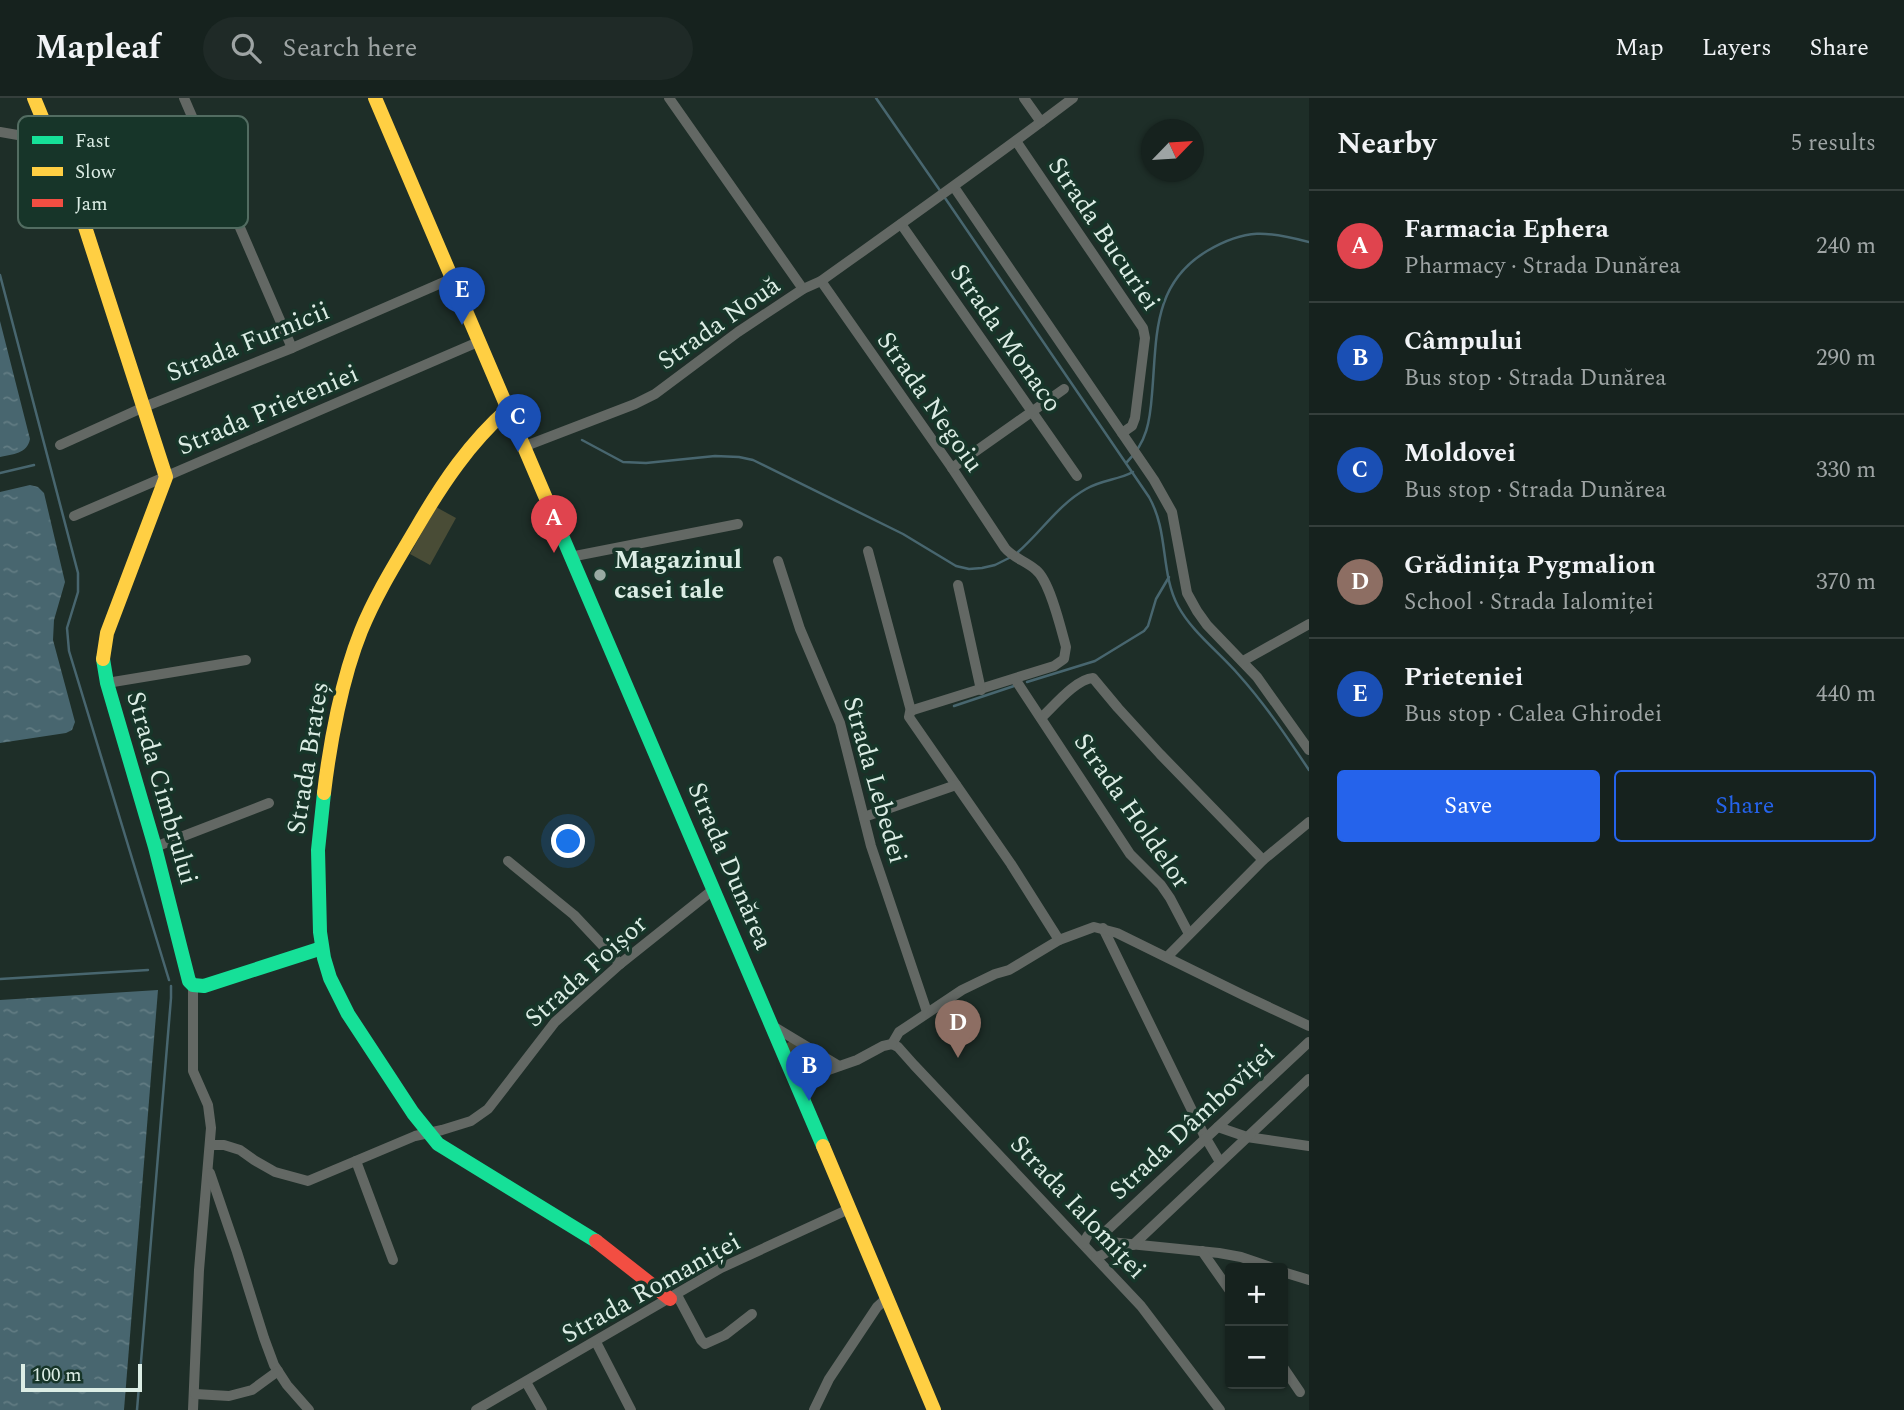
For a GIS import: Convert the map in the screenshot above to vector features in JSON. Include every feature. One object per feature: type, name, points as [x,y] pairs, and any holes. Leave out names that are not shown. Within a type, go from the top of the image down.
[{"type":"street","points":[[34,98],[42,116]]},
{"type":"street","points":[[184,98],[192,116]]},
{"type":"street","name":"Strada Dunărea","points":[[375,98],[934,1410]]},
{"type":"street","points":[[669,98],[803,289]]},
{"type":"street","points":[[1024,98],[1041,122]]},
{"type":"street","name":"Strada Nouă","points":[[523,447],[655,394],[738,332],[803,289],[821,281],[925,208],[1073,98]]},
{"type":"street","points":[[0,132],[18,135]]},
{"type":"street","name":"Strada Bucuriei","points":[[1016,141],[1143,328],[1145,338],[1135,418],[1132,426],[1122,433]]},
{"type":"street","points":[[954,187],[1154,480],[1172,512],[1187,593],[1207,625],[1243,661],[1279,706],[1309,750]]},
{"type":"street","name":"Strada Monaco","points":[[901,224],[1077,475]]},
{"type":"street","points":[[85,228],[166,477]]},
{"type":"street","points":[[240,228],[292,348]]},
{"type":"street","name":"Strada Furnicii","points":[[60,445],[144,407],[292,348],[453,278]]},
{"type":"street","name":"Strada Negoiu","points":[[821,281],[1005,548],[1038,571],[1044,579],[1066,647],[1065,656],[1058,664],[1015,679]]},
{"type":"street","name":"Strada Prieteniei","points":[[74,516],[478,342]]},
{"type":"street","points":[[952,468],[1064,389]]},
{"type":"street","name":"Strada Brateș","points":[[508,409],[475,441],[446,481],[390,572],[359,635],[346,675],[336,720],[321,808],[317,865],[322,948],[329,977],[343,1004],[426,1133],[443,1148],[592,1238],[673,1297]]},
{"type":"street","name":"Strada Cimbrului","points":[[166,477],[107,633],[103,660],[189,981],[193,985]]},
{"type":"street","points":[[570,557],[738,524]]},
{"type":"street","points":[[868,551],[911,711],[910,720],[1059,940]]},
{"type":"street","name":"Strada Lebedei","points":[[778,561],[800,629],[840,723],[871,846],[928,1012]]},
{"type":"street","points":[[958,585],[981,690]]},
{"type":"street","points":[[1243,661],[1309,624]]},
{"type":"street","points":[[107,683],[246,660]]},
{"type":"street","points":[[1041,718],[1079,683],[1093,678],[1160,754],[1263,860]]},
{"type":"street","points":[[911,711],[1015,679]]},
{"type":"street","name":"Strada Holdelor","points":[[1015,679],[1130,854],[1170,898],[1189,934]]},
{"type":"street","points":[[864,817],[956,785]]},
{"type":"street","points":[[155,847],[269,803]]},
{"type":"street","points":[[1167,957],[1263,860],[1309,822]]},
{"type":"street","points":[[508,861],[574,915],[620,964]]},
{"type":"street","name":"Strada Foișor","points":[[210,1145],[224,1145],[240,1150],[275,1172],[308,1181],[415,1136],[467,1123],[484,1113],[555,1022],[620,964],[714,889]]},
{"type":"street","points":[[794,1082],[857,1060],[892,1044],[899,1032],[962,990],[1022,963],[1059,940],[1094,927],[1103,928],[1167,957],[1309,1026]]},
{"type":"street","points":[[1103,928],[1220,1162]]},
{"type":"street","points":[[193,1410],[199,1270],[211,1128],[208,1105],[193,1071],[193,985],[208,985],[322,948]]},
{"type":"street","points":[[771,1025],[839,1066]]},
{"type":"street","name":"Strada Dâmboviței","points":[[1107,1238],[1206,1138],[1309,1042]]},
{"type":"street","name":"Strada Ialomiței","points":[[892,1044],[898,1047],[1141,1306],[1220,1410]]},
{"type":"street","points":[[1133,1245],[1309,1079]]},
{"type":"street","points":[[1218,1127],[1247,1137],[1309,1146]]},
{"type":"street","points":[[356,1161],[393,1260]]},
{"type":"street","points":[[209,1169],[264,1338],[278,1371],[309,1410]]},
{"type":"street","name":"Strada Romaniței","points":[[476,1410],[721,1268],[849,1209]]},
{"type":"street","points":[[1084,1244],[1086,1238],[1097,1231],[1107,1238],[1133,1245],[1202,1251],[1257,1263]]},
{"type":"street","points":[[1096,1257],[1109,1250],[1107,1238]]},
{"type":"street","points":[[1202,1251],[1225,1284]]},
{"type":"street","points":[[1288,1274],[1309,1280]]},
{"type":"street","points":[[673,1297],[705,1344],[725,1335],[752,1314]]},
{"type":"street","points":[[814,1410],[828,1379],[877,1307],[887,1298]]},
{"type":"street","points":[[596,1342],[631,1410]]},
{"type":"street","points":[[195,1394],[229,1396],[253,1390],[278,1371]]},
{"type":"street","points":[[1288,1374],[1300,1392]]},
{"type":"street","points":[[526,1382],[542,1410]]},
{"type":"green space","points":[[436,507],[456,518],[430,565],[410,554]]},
{"type":"green space","points":[[790,1041],[825,1063],[823,1066],[813,1073],[797,1073],[785,1045]]},
{"type":"water","points":[[0,321],[30,439],[23,450],[0,457]]},
{"type":"water","points":[[30,485],[38,487],[44,493],[65,582],[54,620],[53,640],[75,722],[72,730],[66,733],[0,743],[0,492]]},
{"type":"water","points":[[158,990],[124,1410],[0,1410],[0,1000]]},
{"type":"waterway","points":[[876,98],[941,192]]},
{"type":"waterway","points":[[945,198],[1149,497],[1159,524],[1172,593],[1178,606],[1198,633],[1257,697],[1309,770]]},
{"type":"waterway","points":[[1127,462],[1139,447],[1146,431],[1157,332],[1167,296],[1176,279],[1189,264],[1207,251],[1233,238],[1269,234],[1309,242]]},
{"type":"waterway","points":[[0,275],[78,573],[78,592],[67,628],[69,651],[169,980]]},
{"type":"waterway","points":[[582,440],[623,462],[646,463],[715,456],[753,460],[903,534],[956,566],[982,568],[1009,558]]},
{"type":"waterway","points":[[0,473],[34,465]]},
{"type":"waterway","points":[[1018,552],[1076,495],[1092,486],[1133,472]]},
{"type":"waterway","points":[[1027,682],[1095,661],[1144,631],[1156,599],[1169,577]]},
{"type":"waterway","points":[[954,706],[1014,686]]},
{"type":"waterway","points":[[0,979],[148,970]]},
{"type":"waterway","points":[[137,1410],[171,986]]},
{"type":"traffic: fast","points":[[551,510],[823,1146]]},
{"type":"traffic: fast","points":[[103,659],[107,683],[155,847],[189,981],[193,985],[204,986],[322,948]]},
{"type":"traffic: fast","points":[[324,793],[318,850],[320,932],[330,978],[348,1014],[413,1113],[438,1144],[596,1241]]},
{"type":"traffic: slow","points":[[34,98],[41,116]]},
{"type":"traffic: slow","points":[[375,98],[551,510]]},
{"type":"traffic: slow","points":[[85,228],[166,477],[107,633],[103,659]]},
{"type":"traffic: slow","points":[[324,793],[333,732],[343,689],[354,649],[373,604],[447,479],[481,435],[508,409]]},
{"type":"traffic: slow","points":[[823,1146],[934,1410]]},
{"type":"traffic: jam","points":[[596,1241],[670,1299]]},
{"type":"place","name":"Prieteniei","points":[[462,325]]},
{"type":"place","name":"Moldovei","points":[[518,452]]},
{"type":"place","name":"Farmacia Ephera","points":[[554,553]]},
{"type":"place","name":"Magazinul casei tale","points":[[600,575]]},
{"type":"place","name":"Grădinița Pygmalion","points":[[958,1058]]},
{"type":"place","name":"Câmpului","points":[[809,1101]]}]
